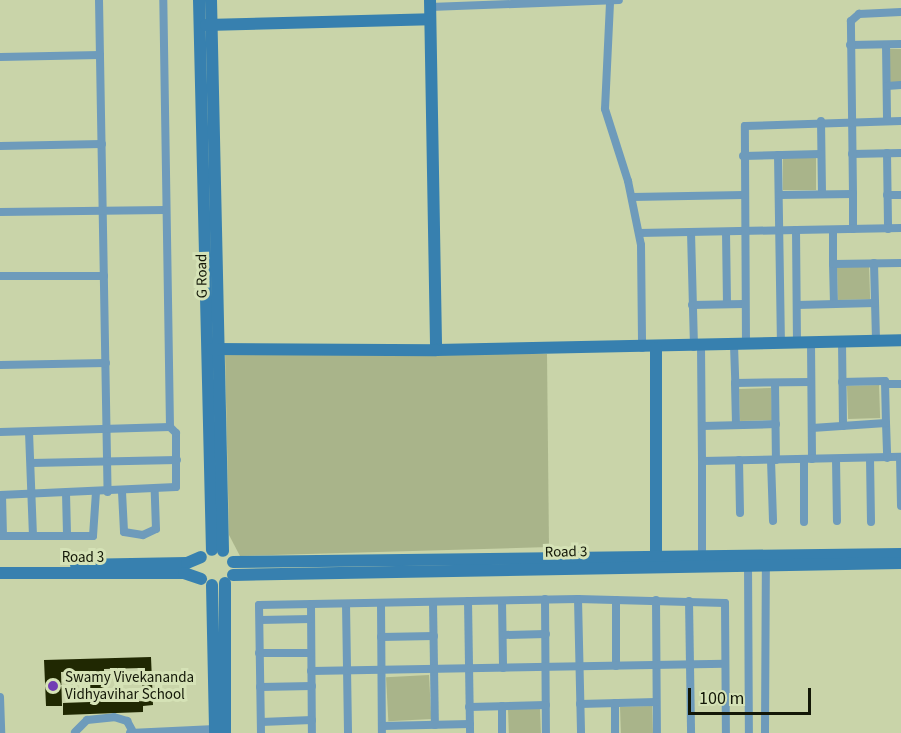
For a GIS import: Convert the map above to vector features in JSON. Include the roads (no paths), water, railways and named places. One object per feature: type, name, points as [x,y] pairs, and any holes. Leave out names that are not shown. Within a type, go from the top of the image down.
[{"type":"street","points":[[99,0],[108,492]]},
{"type":"street","points":[[163,0],[170,427]]},
{"type":"street","name":"G Road","points":[[199,0],[205,25],[218,550]]},
{"type":"street","name":"G Road","points":[[205,25],[211,0]]},
{"type":"street","points":[[205,25],[430,9],[614,1],[605,110],[632,197],[639,233],[642,348]]},
{"type":"street","points":[[430,9],[436,350]]},
{"type":"street","points":[[853,229],[850,45],[855,16],[901,12]]},
{"type":"street","points":[[850,45],[901,44]]},
{"type":"street","points":[[886,45],[887,121]]},
{"type":"street","points":[[0,57],[100,55]]},
{"type":"street","points":[[887,86],[901,86]]},
{"type":"street","points":[[821,121],[822,194]]},
{"type":"street","points":[[736,425],[735,383],[744,304],[743,131],[749,123],[901,121]]},
{"type":"street","points":[[0,146],[102,144]]},
{"type":"street","points":[[887,153],[888,229]]},
{"type":"street","points":[[852,154],[901,153]]},
{"type":"street","points":[[744,156],[821,154]]},
{"type":"street","points":[[778,155],[781,344]]},
{"type":"street","points":[[778,195],[852,194]]},
{"type":"street","points":[[632,197],[744,195]]},
{"type":"street","points":[[887,195],[901,195]]},
{"type":"street","points":[[0,212],[165,210]]},
{"type":"street","points":[[639,233],[901,228]]},
{"type":"street","points":[[796,230],[797,344]]},
{"type":"street","points":[[833,230],[834,304]]},
{"type":"street","points":[[691,232],[692,305],[702,426],[702,556]]},
{"type":"street","points":[[726,232],[727,304]]},
{"type":"street","points":[[874,263],[876,341]]},
{"type":"street","points":[[834,264],[901,263]]},
{"type":"street","points":[[0,276],[104,276]]},
{"type":"street","points":[[797,305],[875,303]]},
{"type":"street","points":[[692,305],[744,304]]},
{"type":"street","points":[[213,349],[656,348],[901,340]]},
{"type":"street","points":[[842,342],[843,426]]},
{"type":"street","points":[[804,522],[812,428],[811,343]]},
{"type":"street","points":[[656,348],[656,561]]},
{"type":"street","points":[[0,365],[106,363]]},
{"type":"street","points":[[773,521],[775,382]]},
{"type":"street","points":[[735,383],[811,382]]},
{"type":"street","points":[[842,382],[901,384]]},
{"type":"street","points":[[886,384],[887,458]]},
{"type":"street","points":[[812,428],[886,423]]},
{"type":"street","points":[[702,426],[776,424]]},
{"type":"street","points":[[0,432],[170,427],[175,431],[176,487],[155,491],[96,492],[1,495],[2,536],[95,534],[96,492]]},
{"type":"street","points":[[30,432],[33,536]]},
{"type":"street","points":[[870,458],[871,522]]},
{"type":"street","points":[[702,461],[901,458],[901,506]]},
{"type":"street","points":[[836,459],[837,521]]},
{"type":"street","points":[[31,463],[177,460]]},
{"type":"street","points":[[739,460],[740,513]]},
{"type":"street","points":[[122,492],[124,532],[143,535],[156,529],[155,491]]},
{"type":"street","points":[[66,493],[67,535]]},
{"type":"street","points":[[218,550],[230,573],[218,732],[207,582],[197,568],[201,557],[218,550]]},
{"type":"street","name":"Road 3","points":[[766,561],[901,554]]},
{"type":"street","name":"Road 3","points":[[656,561],[702,556],[766,561],[901,563]]},
{"type":"street","name":"Road 3","points":[[0,566],[187,563],[201,557]]},
{"type":"street","points":[[748,560],[749,733]]},
{"type":"street","name":"Road 3","points":[[0,573],[184,573],[207,582],[230,573],[748,560]]},
{"type":"street","points":[[765,733],[766,561]]},
{"type":"street","points":[[545,599],[546,733]]},
{"type":"street","points":[[578,599],[581,733]]},
{"type":"street","points":[[261,733],[259,605],[578,599],[725,603],[726,733]]},
{"type":"street","points":[[616,600],[616,666]]},
{"type":"street","points":[[656,600],[657,733]]},
{"type":"street","points":[[381,604],[382,729],[435,725],[470,729],[468,601]]},
{"type":"street","points":[[502,601],[503,668]]},
{"type":"street","points":[[689,601],[691,733]]},
{"type":"street","points":[[433,603],[435,725]]},
{"type":"street","points":[[310,604],[312,733]]},
{"type":"street","points":[[346,604],[348,733]]},
{"type":"street","points":[[260,620],[311,619]]},
{"type":"street","points":[[502,635],[546,634]]},
{"type":"street","points":[[381,637],[434,636]]},
{"type":"street","points":[[259,653],[311,653]]},
{"type":"street","points":[[312,671],[725,664]]},
{"type":"street","points":[[260,687],[312,686]]},
{"type":"street","points":[[0,697],[1,733]]},
{"type":"street","points":[[580,704],[656,702]]},
{"type":"street","points":[[615,703],[615,733]]},
{"type":"street","points":[[469,707],[546,705]]},
{"type":"street","points":[[502,706],[502,733]]},
{"type":"street","points":[[64,733],[75,733],[87,720],[114,717],[127,721],[131,731],[218,732]]},
{"type":"street","points":[[261,722],[312,720]]},
{"type":"place","name":"Swamy Vivekananda Vidhyavihar School","points":[[53,686]]}]
